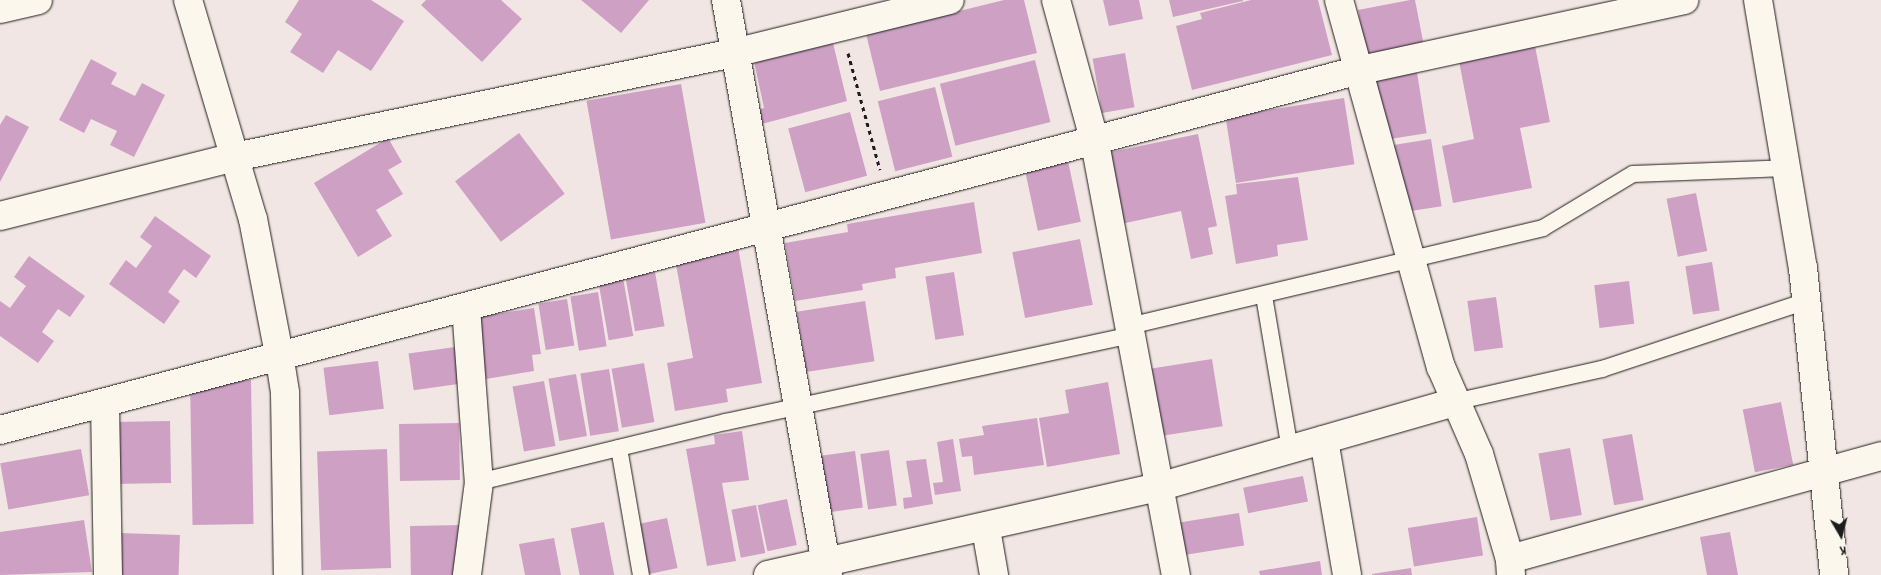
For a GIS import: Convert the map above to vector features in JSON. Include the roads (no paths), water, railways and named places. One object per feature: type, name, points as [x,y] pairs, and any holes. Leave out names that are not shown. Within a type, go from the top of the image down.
[{"type":"street","points":[[0,9],[38,0]]},
{"type":"street","points":[[188,0],[253,219],[279,354],[285,393],[288,575]]},
{"type":"street","points":[[726,0],[738,52],[796,407],[827,568]]},
{"type":"street","points":[[0,216],[234,157],[738,52],[950,0]]},
{"type":"street","points":[[1056,0],[1095,143],[1162,486],[1176,575]]},
{"type":"street","points":[[1339,0],[1356,70],[1413,258],[1441,367],[1454,402],[1480,454],[1511,567],[1650,518],[1824,476],[1881,456]]},
{"type":"street","points":[[0,430],[105,403],[279,354],[466,307],[766,225],[1095,143],[1356,70],[1684,0]]},
{"type":"street","points":[[1758,0],[1806,301],[1834,575]]},
{"type":"street","points":[[466,307],[478,482],[467,575]]},
{"type":"street","points":[[768,575],[827,568],[1162,486],[1454,402]]},
{"type":"street","points":[[105,403],[107,575]]},
{"type":"street","points":[[1324,440],[1347,575]]},
{"type":"street","points":[[986,529],[994,575]]},
{"type":"lane","points":[[478,482],[1130,330],[1413,258],[1542,228],[1634,174],[1786,168]]},
{"type":"lane","points":[[1264,296],[1290,450]]},
{"type":"lane","points":[[1454,402],[1602,369],[1806,301]]},
{"type":"lane","points":[[619,448],[642,575]]}]
